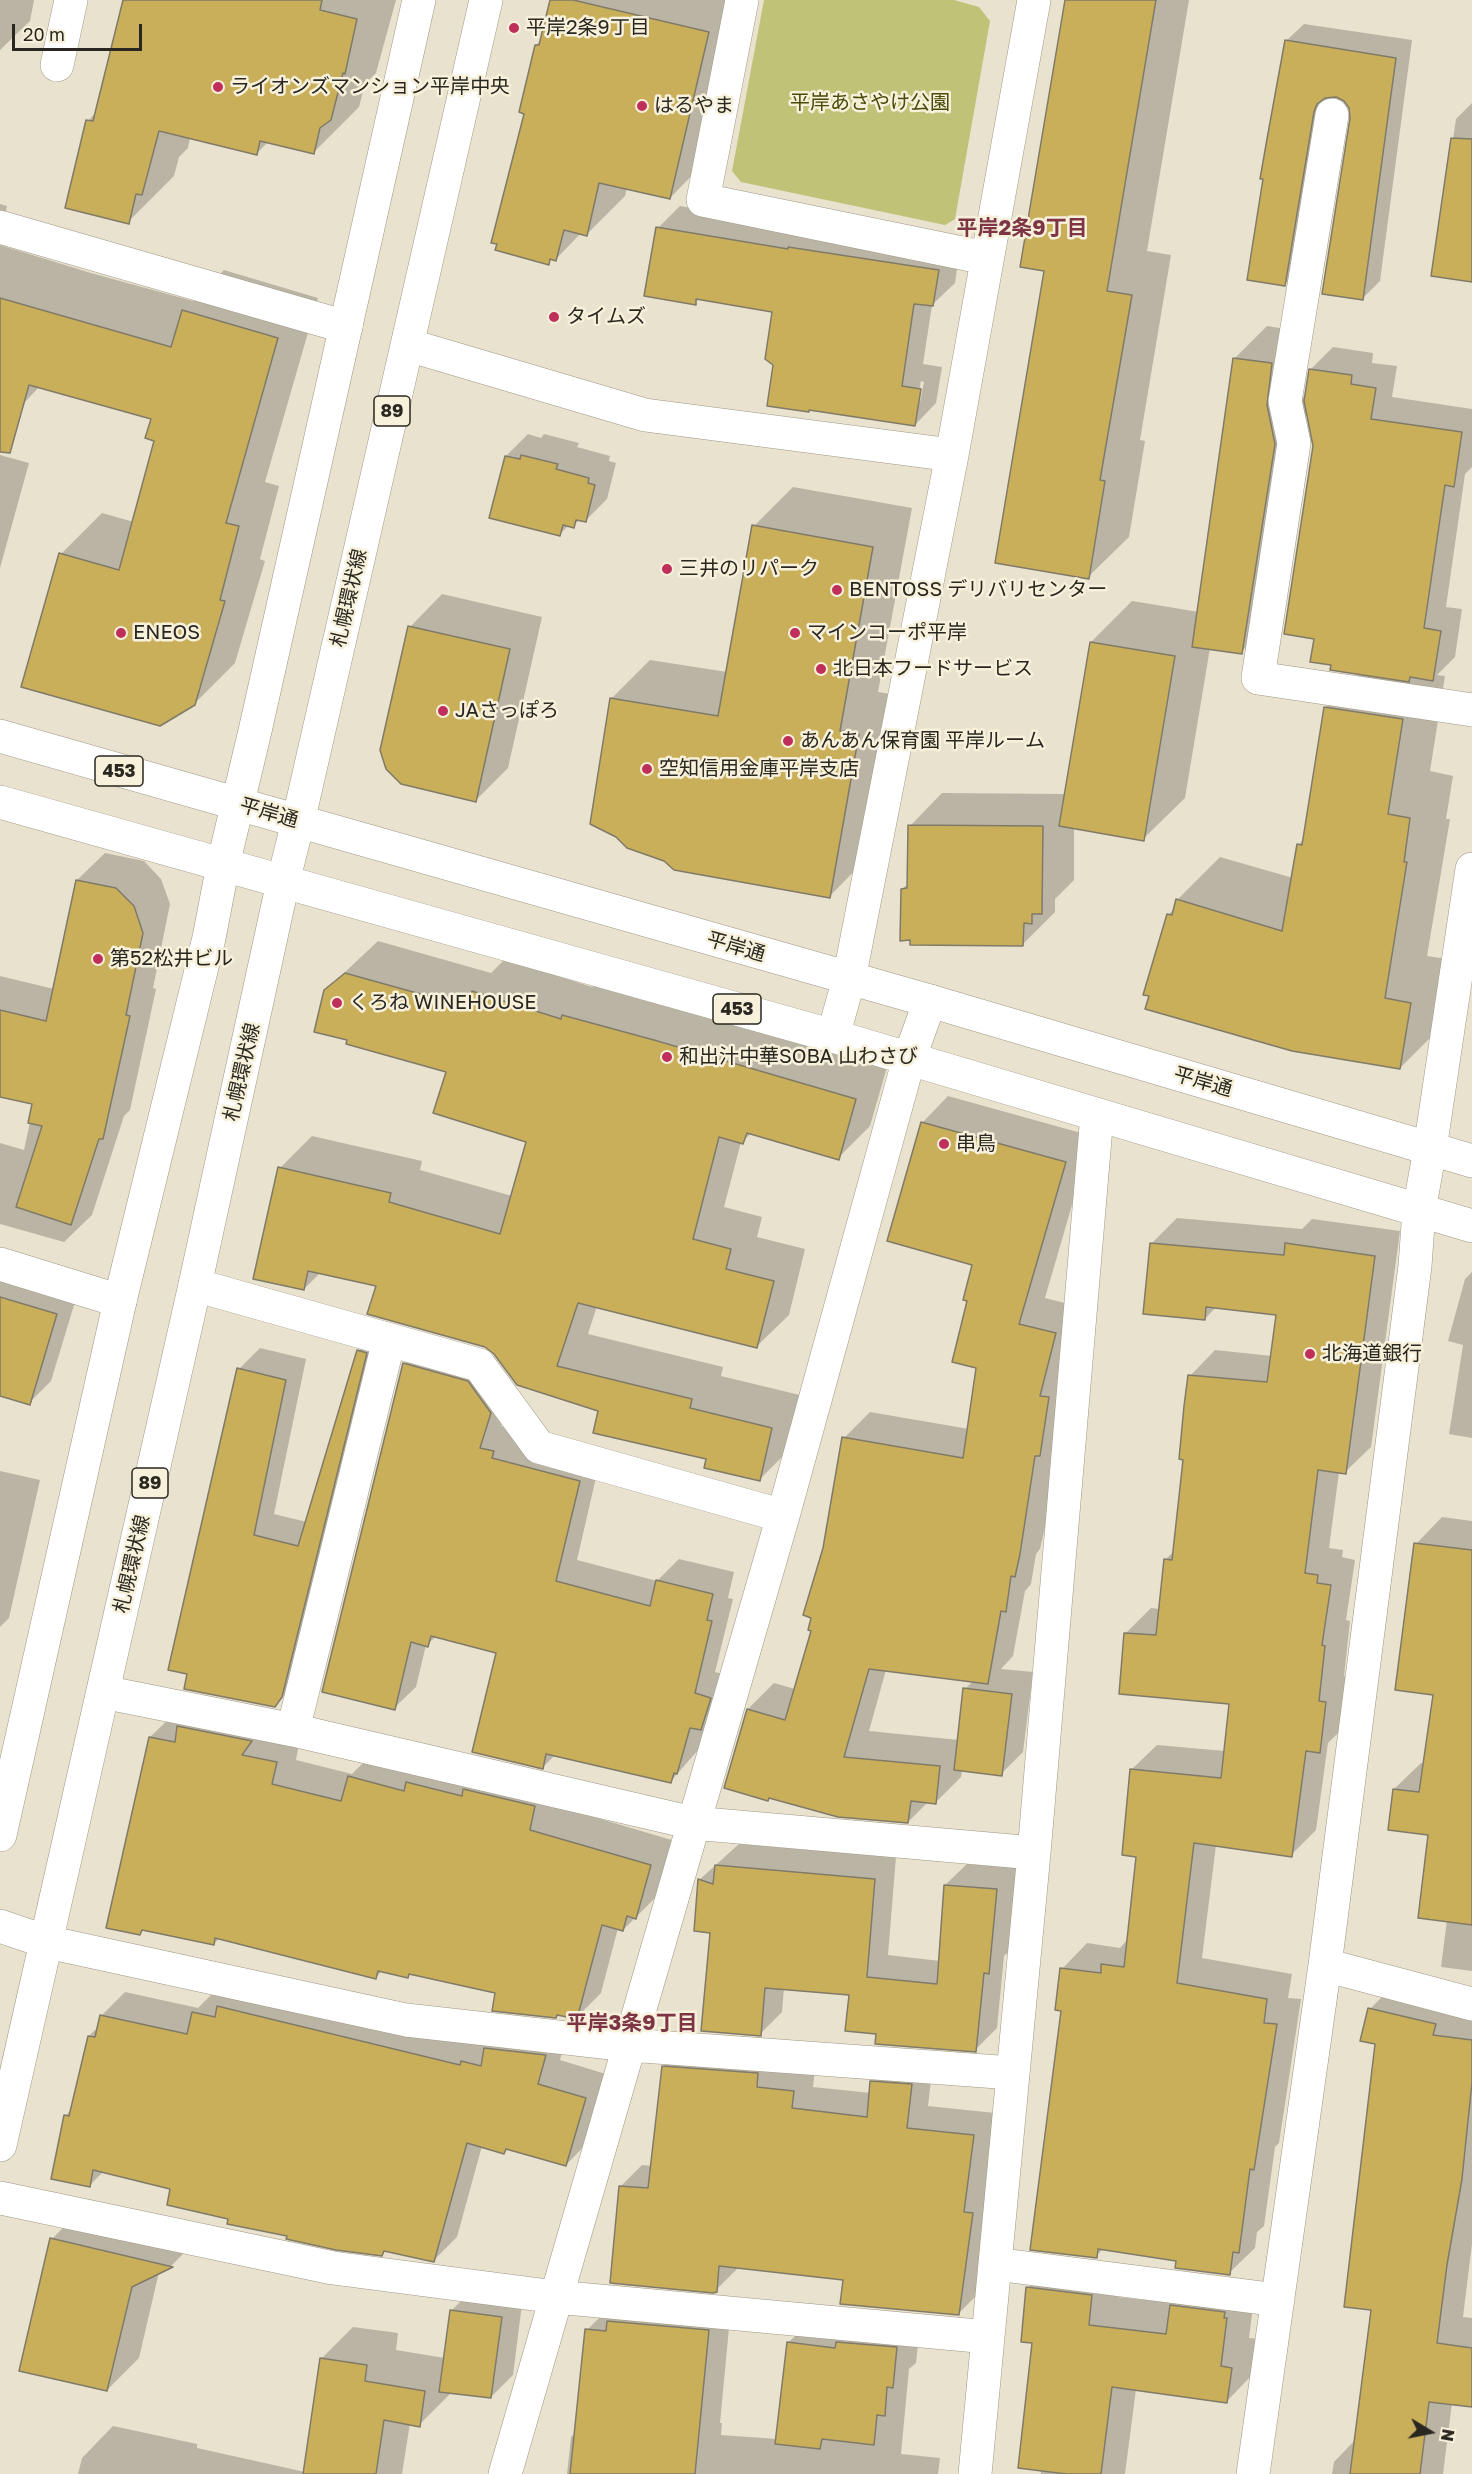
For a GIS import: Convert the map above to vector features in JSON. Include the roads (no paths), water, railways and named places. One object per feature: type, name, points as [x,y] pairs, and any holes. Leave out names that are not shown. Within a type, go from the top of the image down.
[{"type":"main road","points":[[57,65],[71,0]]},
{"type":"main road","points":[[0,1835],[11,1736],[206,950],[223,865],[239,804],[419,0]]},
{"type":"main road","name":"札幌環状線","points":[[0,2145],[195,1285],[283,882],[486,0]]},
{"type":"main road","points":[[742,0],[703,200],[986,258]]},
{"type":"main road","points":[[833,1036],[849,979],[952,455],[1034,0]]},
{"type":"main road","points":[[1332,115],[1285,401],[1294,443],[1258,678],[1472,710]]},
{"type":"main road","points":[[0,227],[346,327]]},
{"type":"main road","points":[[408,345],[645,415],[952,455]]},
{"type":"main road","name":"平岸通","points":[[0,736],[930,1001],[1472,1161]]},
{"type":"main road","name":"453","points":[[0,802],[833,1036],[1472,1226]]},
{"type":"main road","points":[[1253,2474],[1325,1965],[1415,1266],[1419,1211],[1472,869]]},
{"type":"main road","points":[[505,2474],[783,1516],[909,1059],[930,1001]]},
{"type":"main road","points":[[975,2474],[1034,1853],[1097,1115]]},
{"type":"main road","points":[[0,1264],[120,1300]]},
{"type":"main road","points":[[195,1285],[479,1365],[540,1447],[783,1516]]},
{"type":"main road","points":[[293,1730],[389,1340]]},
{"type":"main road","points":[[103,1692],[293,1730],[693,1823],[1034,1853]]},
{"type":"main road","points":[[0,1926],[47,1942],[406,2020],[629,2045],[1012,2073]]},
{"type":"main road","points":[[1325,1965],[1472,2004]]},
{"type":"main road","points":[[0,2198],[333,2268],[556,2297],[988,2337]]},
{"type":"main road","points":[[995,2264],[1278,2300]]},
{"type":"place","name":"平岸2条9丁目","points":[[514,28]]},
{"type":"place","name":"ライオンズマンション平岸中央","points":[[218,87]]},
{"type":"place","name":"はるやま","points":[[642,106]]},
{"type":"place","name":"タイムズ","points":[[554,317]]},
{"type":"place","name":"三井のリパーク","points":[[667,569]]},
{"type":"place","name":"BENTOSS デリバリセンター","points":[[837,590]]},
{"type":"place","name":"ENEOS","points":[[121,633]]},
{"type":"place","name":"マインコーポ平岸","points":[[795,633]]},
{"type":"place","name":"北日本フードサービス","points":[[821,669]]},
{"type":"place","name":"JAさっぽろ","points":[[443,711]]},
{"type":"place","name":"あんあん保育園 平岸ルーム","points":[[788,741]]},
{"type":"place","name":"空知信用金庫平岸支店","points":[[647,769]]},
{"type":"place","name":"第52松井ビル","points":[[98,959]]},
{"type":"place","name":"くろね WINEHOUSE","points":[[337,1003]]},
{"type":"place","name":"和出汁中華SOBA 山わさび","points":[[667,1057]]},
{"type":"place","name":"串鳥","points":[[944,1144]]},
{"type":"place","name":"北海道銀行","points":[[1310,1354]]},
{"type":"district","name":"平岸2条9丁目","points":[[1022,228]]},
{"type":"district","name":"平岸3条9丁目","points":[[632,2023]]},
{"type":"park label","name":"平岸あさやけ公園","points":[[870,103]]}]
